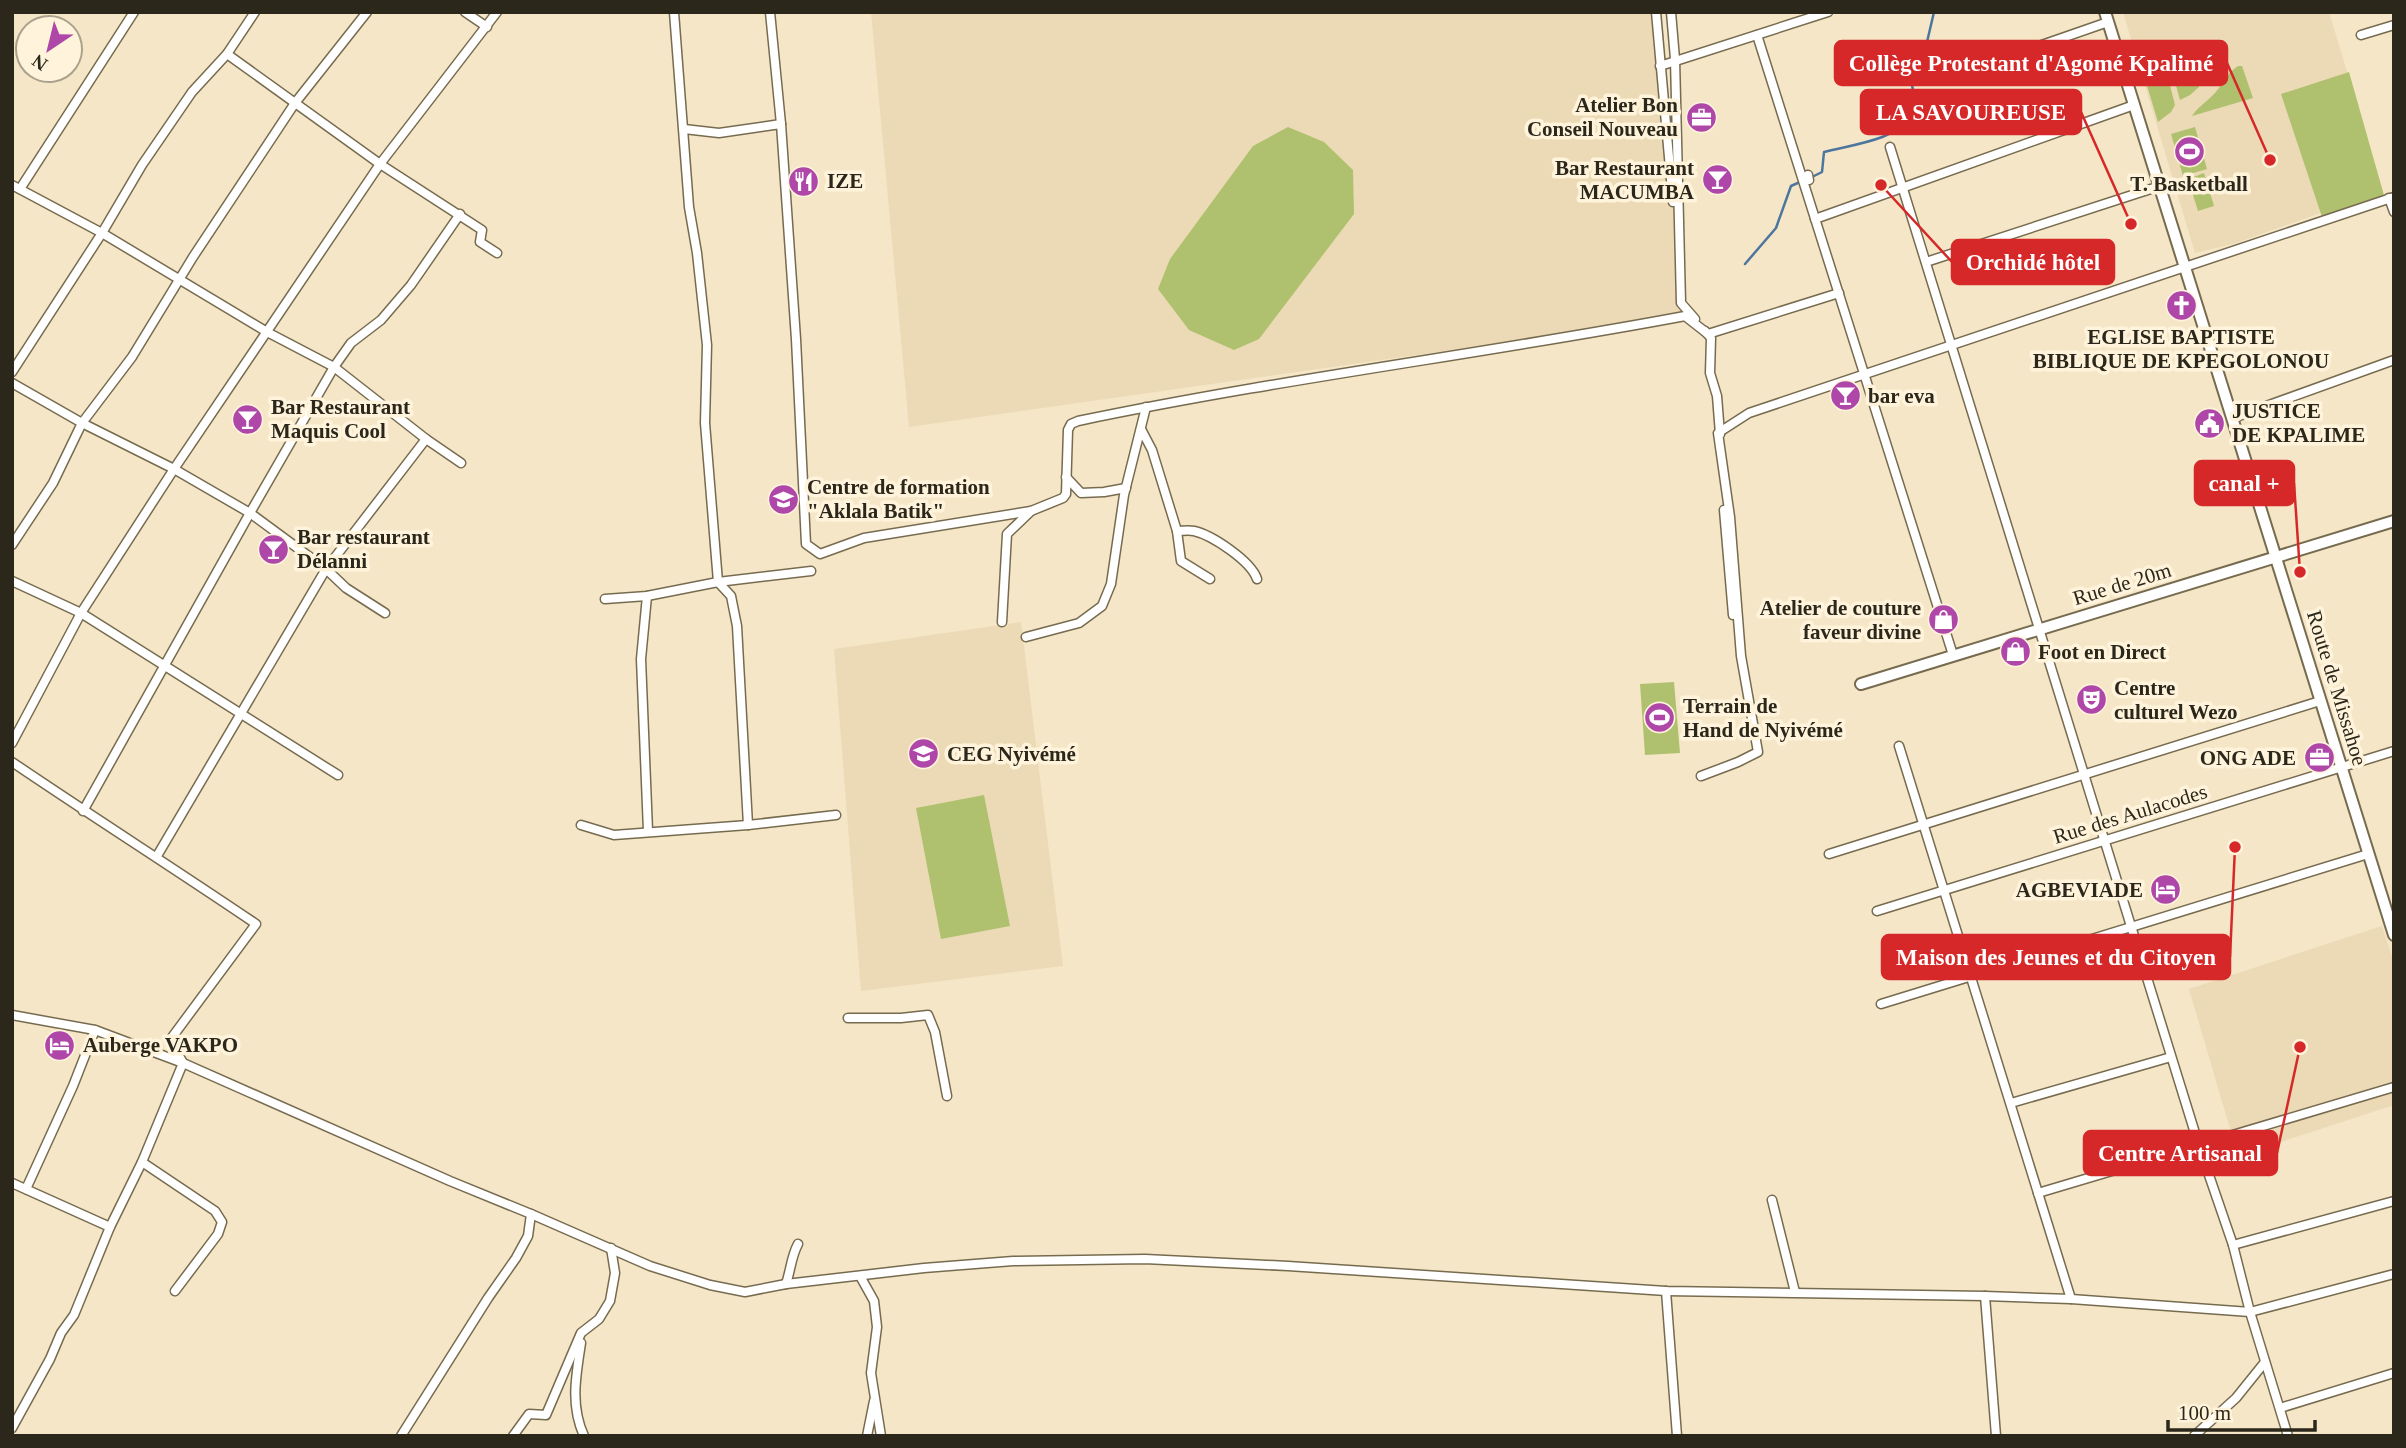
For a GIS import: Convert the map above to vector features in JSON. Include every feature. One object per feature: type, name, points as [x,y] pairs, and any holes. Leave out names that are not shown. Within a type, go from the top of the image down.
[{"type":"main road","name":"Route de Missahoe","points":[[2107,17],[2394,935]]},
{"type":"main road","name":"Rue de 20m","points":[[1861,684],[2394,521]]},
{"type":"street","points":[[134,12],[16,187],[180,278],[267,332],[334,367],[461,463]]},
{"type":"street","points":[[12,372],[102,233],[142,165],[192,92],[227,54],[256,12]]},
{"type":"street","points":[[12,545],[53,483],[82,423],[132,357],[180,278],[295,103],[367,12]]},
{"type":"street","points":[[465,12],[487,27]]},
{"type":"street","points":[[12,743],[81,613],[174,469],[380,164],[497,12]]},
{"type":"street","points":[[674,12],[689,207],[708,345],[705,423],[718,582],[731,596],[737,626],[748,825]]},
{"type":"street","points":[[770,12],[781,124],[806,544],[820,554],[864,538],[1031,511],[1063,498],[1066,495],[1068,430],[1071,424],[1146,407],[1685,316]]},
{"type":"street","points":[[1656,12],[1685,316],[1708,334],[1839,293]]},
{"type":"street","points":[[1671,12],[1675,59],[1681,303],[1711,338],[1710,373],[1717,396],[1727,564],[1735,629]]},
{"type":"street","points":[[1675,59],[1757,35],[1817,12]]},
{"type":"street","points":[[1660,66],[1828,12]]},
{"type":"street","points":[[1993,62],[2107,17]]},
{"type":"street","points":[[2361,35],[2394,24]]},
{"type":"street","points":[[1757,35],[1953,655]]},
{"type":"street","points":[[227,54],[380,164],[482,230],[480,242],[497,253]]},
{"type":"street","points":[[1815,219],[2134,105]]},
{"type":"street","points":[[684,129],[719,133],[781,124]]},
{"type":"street","points":[[1890,147],[2171,1057],[2233,1245],[2250,1312],[2288,1436]]},
{"type":"street","points":[[1926,262],[2160,186]]},
{"type":"street","points":[[1701,776],[1758,752],[1741,656],[1730,517],[1718,433],[1749,413],[2392,198],[2394,212]]},
{"type":"street","points":[[83,811],[334,367],[351,344],[381,320],[411,285],[460,214]]},
{"type":"street","points":[[2234,418],[2394,360]]},
{"type":"street","points":[[12,383],[82,423],[174,469],[250,513],[326,569],[346,588],[385,613]]},
{"type":"street","points":[[1026,637],[1079,623],[1102,606],[1111,584],[1126,488],[1146,407]]},
{"type":"street","points":[[1141,429],[1152,450],[1177,531],[1181,561],[1210,579]]},
{"type":"street","points":[[157,856],[326,569],[426,439]]},
{"type":"street","points":[[1066,477],[1082,493],[1126,488]]},
{"type":"street","points":[[1002,622],[1007,534],[1031,511]]},
{"type":"street","points":[[1177,531],[1194,531],[1212,538],[1250,565],[1257,579]]},
{"type":"street","points":[[605,599],[647,596],[718,582],[811,571]]},
{"type":"street","points":[[12,581],[81,613],[338,775]]},
{"type":"street","points":[[647,596],[641,659],[648,831]]},
{"type":"street","points":[[1829,854],[2320,701]]},
{"type":"street","points":[[1899,746],[2071,1299]]},
{"type":"street","name":"Rue des Aulacodes","points":[[1877,911],[2394,751]]},
{"type":"street","points":[[12,762],[256,924],[170,1040],[183,1063]]},
{"type":"street","points":[[581,825],[614,835],[836,815]]},
{"type":"street","points":[[1881,1004],[2132,929],[2368,854]]},
{"type":"street","points":[[12,1015],[95,1030],[183,1063],[450,1181],[660,1269],[710,1285],[745,1292],[786,1284],[924,1268],[1013,1261],[1145,1259],[1667,1291],[2071,1299],[2250,1312],[2394,1274]]},
{"type":"street","points":[[848,1018],[891,1019],[928,1015],[935,1032],[947,1096]]},
{"type":"street","points":[[26,1189],[73,1086],[95,1030]]},
{"type":"street","points":[[2011,1103],[2171,1057]]},
{"type":"street","points":[[12,1428],[61,1333],[74,1315],[183,1063]]},
{"type":"street","points":[[2038,1193],[2394,1087]]},
{"type":"street","points":[[142,1162],[215,1211],[222,1222],[219,1234],[175,1291]]},
{"type":"street","points":[[12,1182],[110,1227]]},
{"type":"street","points":[[1772,1200],[1795,1292]]},
{"type":"street","points":[[2233,1245],[2394,1201]]},
{"type":"street","points":[[401,1436],[516,1258],[527,1236],[531,1214]]},
{"type":"street","points":[[786,1284],[792,1266],[790,1257],[798,1244]]},
{"type":"street","points":[[513,1436],[529,1414],[546,1415],[581,1333],[599,1319],[610,1301],[615,1273],[611,1248]]},
{"type":"street","points":[[860,1276],[874,1301],[877,1327],[871,1373],[881,1436]]},
{"type":"street","points":[[1667,1291],[1677,1436]]},
{"type":"street","points":[[1985,1296],[1996,1436]]},
{"type":"street","points":[[581,1333],[574,1393],[577,1420],[584,1436]]},
{"type":"street","points":[[2194,1436],[2236,1398],[2265,1362]]},
{"type":"street","points":[[2280,1408],[2394,1373]]},
{"type":"street","points":[[867,1436],[875,1395]]},
{"type":"shaded area","points":[[871,12],[1662,12],[1685,317],[909,427]]},
{"type":"shaded area","points":[[2123,12],[2329,12],[2383,191],[2233,244],[2195,253]]},
{"type":"shaded area","points":[[1021,622],[1063,966],[861,991],[834,649]]},
{"type":"shaded area","points":[[2382,926],[2394,963],[2394,1105],[2238,1156],[2189,989]]},
{"type":"green space","points":[[2161,50],[2175,105],[2171,112],[2158,122],[2138,56]]},
{"type":"green space","points":[[2189,52],[2199,87],[2180,100],[2169,60]]},
{"type":"green space","points":[[2242,66],[2253,98],[2192,116],[2230,72]]},
{"type":"green space","points":[[2349,72],[2385,199],[2322,217],[2281,94]]},
{"type":"green space","points":[[1288,127],[1324,142],[1353,170],[1354,214],[1259,339],[1234,350],[1189,330],[1158,289],[1170,259],[1253,146]]},
{"type":"green space","name":"T. Basketball","points":[[2195,127],[2207,169],[2183,176],[2171,134]]},
{"type":"green space","points":[[2204,173],[2214,206],[2198,211],[2188,179]]},
{"type":"green space","name":"Terrain de Hand de Nyivémé","points":[[1674,682],[1680,753],[1645,755],[1640,684]]},
{"type":"green space","points":[[984,795],[1010,926],[941,939],[916,808]]},
{"type":"waterway","points":[[1810,178],[1822,172],[1824,152],[1886,135],[1898,130],[1917,114],[1910,73],[1927,42],[1934,12]]},
{"type":"waterway","points":[[1745,264],[1776,228],[1791,186],[1800,182]]},
{"type":"place","name":"Atelier Bon Conseil Nouveau","points":[[1701,117]]},
{"type":"place","name":"T. Basketball","points":[[2189,152]]},
{"type":"place","name":"Collège Protestant d'Agomé Kpalimé","points":[[2270,160]]},
{"type":"place","name":"Bar Restaurant MACUMBA","points":[[1717,180]]},
{"type":"place","name":"IZE","points":[[804,181]]},
{"type":"place","name":"Orchidé hôtel","points":[[1881,185]]},
{"type":"place","name":"LA SAVOUREUSE","points":[[2131,224]]},
{"type":"place","name":"EGLISE BAPTISTE BIBLIQUE DE KPEGOLONOU","points":[[2181,305]]},
{"type":"place","name":"bar eva","points":[[1845,396]]},
{"type":"place","name":"Bar Restaurant Maquis Cool","points":[[248,419]]},
{"type":"place","name":"JUSTICE DE KPALIME","points":[[2209,423]]},
{"type":"place","name":"Centre de formation \"Aklala Batik\"","points":[[784,499]]},
{"type":"place","name":"Bar restaurant Délanni","points":[[274,549]]},
{"type":"place","name":"canal +","points":[[2300,572]]},
{"type":"place","name":"Atelier de couture faveur divine","points":[[1944,620]]},
{"type":"place","name":"Foot en Direct","points":[[2015,652]]},
{"type":"place","name":"Centre culturel Wezo","points":[[2091,700]]},
{"type":"place","name":"Terrain de Hand de Nyivémé","points":[[1660,718]]},
{"type":"place","name":"CEG Nyivémé","points":[[924,754]]},
{"type":"place","name":"ONG ADE","points":[[2319,758]]},
{"type":"place","name":"Maison des Jeunes et du Citoyen","points":[[2235,847]]},
{"type":"place","name":"AGBEVIADE","points":[[2166,890]]},
{"type":"place","name":"Auberge VAKPO","points":[[60,1045]]},
{"type":"place","name":"Centre Artisanal","points":[[2300,1047]]}]
